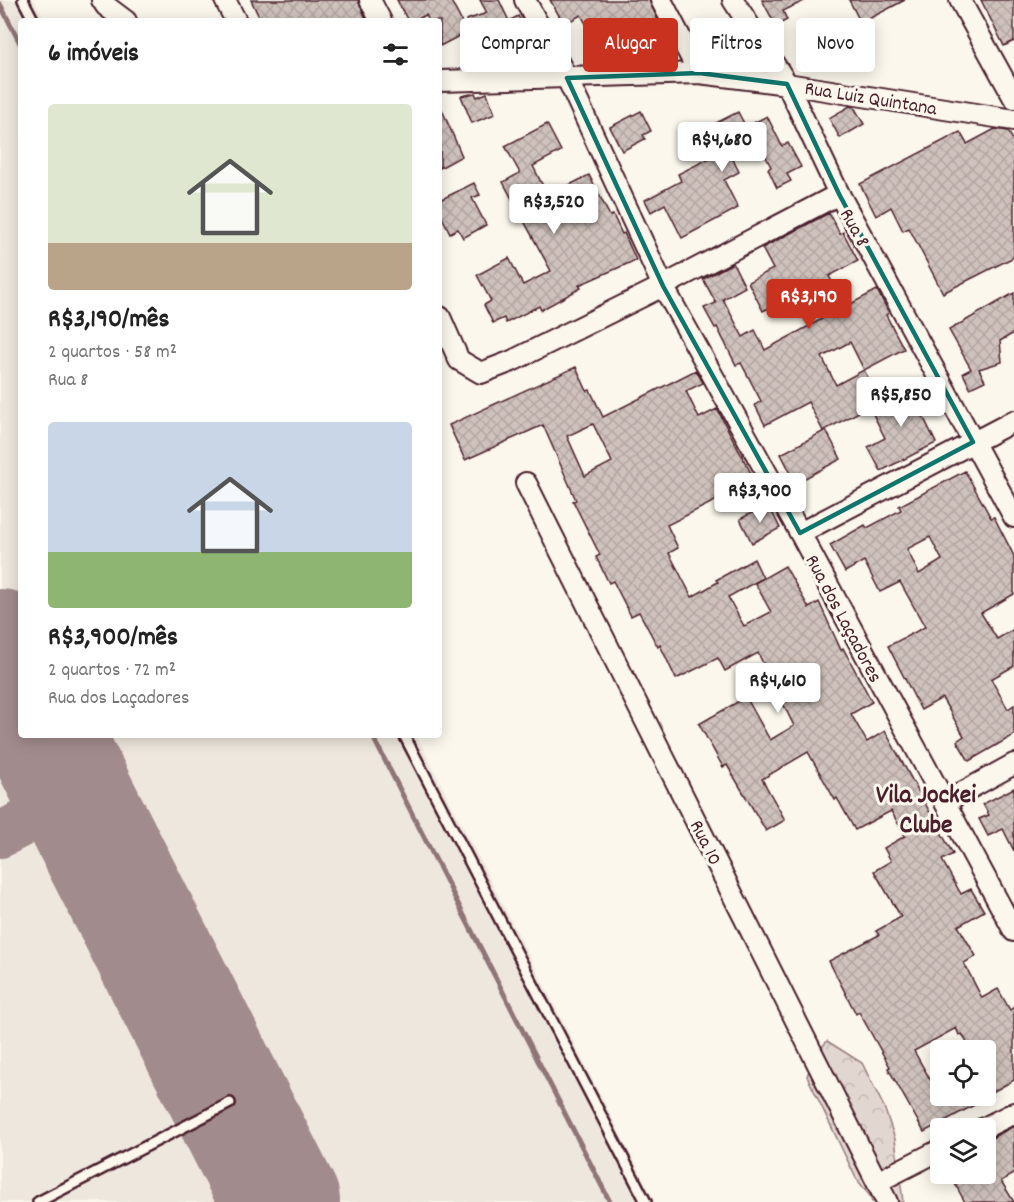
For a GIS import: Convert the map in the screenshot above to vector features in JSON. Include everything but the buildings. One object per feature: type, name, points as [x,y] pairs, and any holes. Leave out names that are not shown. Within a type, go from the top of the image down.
[{"type":"street","points":[[102,0],[122,18]]},
{"type":"street","points":[[225,0],[234,18]]},
{"type":"street","points":[[370,0],[379,18]]},
{"type":"street","name":"Rua dos Laçadores","points":[[525,0],[567,78],[663,286],[800,532],[1014,931]]},
{"type":"street","points":[[661,0],[699,73]]},
{"type":"street","name":"Rua 8","points":[[733,0],[787,84],[838,194],[1014,517]]},
{"type":"street","points":[[960,0],[1014,98]]},
{"type":"street","name":"Rua Luiz Quintana","points":[[442,81],[699,73],[787,84],[1014,120]]},
{"type":"street","points":[[442,322],[459,360],[482,373],[512,362],[838,194]]},
{"type":"street","points":[[800,532],[1014,421]]},
{"type":"street","name":"Rua 10","points":[[526,483],[887,1202]]},
{"type":"street","points":[[945,802],[1014,764]]},
{"type":"street","points":[[996,1122],[1014,1113]]},
{"type":"street","points":[[877,1182],[930,1155]]},
{"type":"lane","points":[[23,0],[32,18]]},
{"type":"lane","points":[[406,738],[646,1202]]},
{"type":"lane","points":[[38,1202],[230,1103]]},
{"type":"highlighted area","points":[[699,73],[787,84],[839,194],[973,442],[800,533],[663,286],[567,78]]},
{"type":"shaded area","points":[[0,0],[34,0],[43,18],[18,18],[18,738],[418,738],[655,1202],[0,1202]]},
{"type":"green space","points":[[827,1041],[862,1063],[884,1107],[895,1139],[903,1202],[872,1202],[856,1178],[807,1076],[814,1057]]},
{"type":"waterway","points":[[0,4],[18,39]]},
{"type":"waterway","points":[[374,738],[610,1202]]},
{"type":"taxiway","points":[[0,835],[26,822],[44,808],[54,789],[57,760]]},
{"type":"taxiway","points":[[32,818],[51,816],[67,819],[75,822],[96,838]]},
{"type":"runway","points":[[0,648],[18,684]]},
{"type":"runway","points":[[46,738],[281,1202]]},
{"type":"district","name":"Vila Jockei Clube","points":[[926,808]]}]
